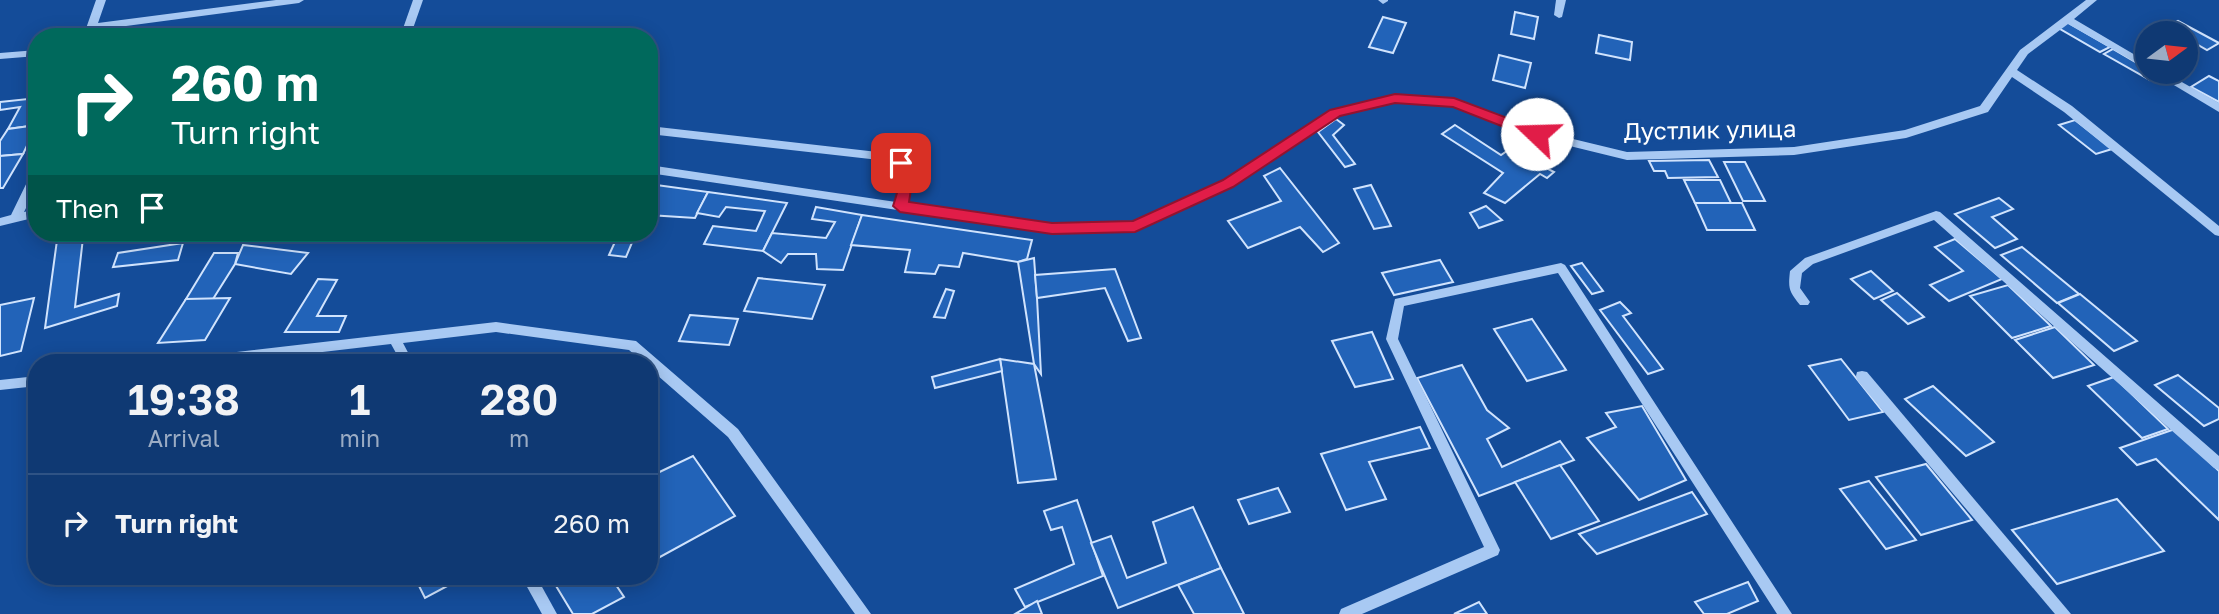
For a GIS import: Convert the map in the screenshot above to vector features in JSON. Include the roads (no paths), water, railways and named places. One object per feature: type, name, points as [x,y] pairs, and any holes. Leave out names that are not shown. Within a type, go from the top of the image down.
[{"type":"street","points":[[91,28],[100,0]]},
{"type":"street","points":[[116,28],[299,0]]},
{"type":"street","points":[[408,28],[418,0]]},
{"type":"street","points":[[1559,15],[1561,0]]},
{"type":"street","name":"Дустлик улица","points":[[658,170],[1052,229],[1135,227],[1228,183],[1335,113],[1395,98],[1454,102],[1537,134],[1627,156],[1794,150],[1906,134],[1984,109],[2024,52],[2092,0]]},
{"type":"street","points":[[2067,19],[2135,59]]},
{"type":"street","points":[[0,56],[28,53]]},
{"type":"street","points":[[2011,71],[2068,109],[2219,232]]},
{"type":"street","points":[[2178,84],[2219,108]]},
{"type":"street","points":[[658,131],[891,157],[907,171],[905,192],[900,206]]},
{"type":"street","points":[[15,218],[28,192]]},
{"type":"street","points":[[0,222],[28,215]]},
{"type":"street","points":[[1804,302],[1794,289],[1796,271],[1809,261],[1936,215],[2219,464]]},
{"type":"street","points":[[1346,614],[1493,550],[1391,339],[1399,302],[1561,268],[1785,614]]},
{"type":"street","points":[[264,354],[496,327],[632,345],[642,354]]},
{"type":"street","points":[[394,339],[402,354]]},
{"type":"street","points":[[658,368],[733,433],[864,614]]},
{"type":"street","points":[[1861,376],[2064,614]]},
{"type":"street","points":[[0,385],[28,382]]},
{"type":"street","points":[[533,585],[550,614]]}]
